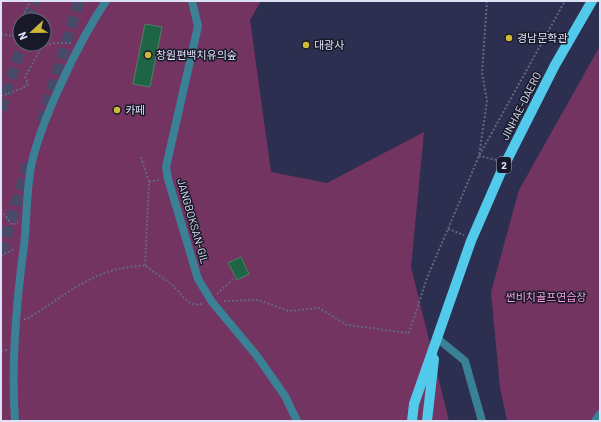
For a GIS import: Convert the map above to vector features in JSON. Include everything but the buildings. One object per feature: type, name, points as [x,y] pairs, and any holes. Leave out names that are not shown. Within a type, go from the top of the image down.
[{"type":"main road","name":"JINHAE-DAERO","points":[[437,338],[472,237],[506,162],[555,65],[592,1]]},
{"type":"main road","name":"2","points":[[412,421],[414,404],[437,338]]},
{"type":"main road","name":"2","points":[[427,421],[437,338]]},
{"type":"street","points":[[15,421],[15,320],[32,163],[45,120],[80,43],[106,1]]},
{"type":"street","name":"JANGBOKSAN-GIL","points":[[192,1],[198,26],[166,167],[198,279],[212,301],[261,362],[285,396],[298,421]]},
{"type":"street","points":[[437,338],[465,361],[482,421]]},
{"type":"street","points":[[595,421],[600,414]]},
{"type":"path","points":[[24,12],[30,1]]},
{"type":"path","points":[[479,156],[487,101],[482,73],[487,1]]},
{"type":"path","points":[[15,320],[27,319],[80,284],[114,269],[144,265],[172,285],[184,299],[192,304],[199,305],[212,301],[258,300],[289,311],[319,308],[347,324],[409,333],[427,278],[479,156],[565,1]]},
{"type":"path","points":[[1,34],[12,36]]},
{"type":"path","points":[[1,96],[22,88],[28,84],[25,77],[42,46],[54,43],[80,43]]},
{"type":"path","points":[[479,156],[506,162]]},
{"type":"path","points":[[141,157],[149,182],[144,265]]},
{"type":"path","points":[[1,210],[12,225],[26,218]]},
{"type":"path","points":[[448,229],[472,237]]},
{"type":"path","points":[[1,256],[24,244]]},
{"type":"path","points":[[212,301],[233,279]]},
{"type":"green space","points":[[1,1],[261,1],[250,20],[271,172],[327,183],[424,132],[411,267],[449,421],[1,421]]},
{"type":"green space","name":"썬비치골프연습장","points":[[600,46],[600,411],[593,421],[507,421],[500,388],[491,292],[519,190]]},
{"type":"tunnel","points":[[32,12],[35,1]]},
{"type":"tunnel","points":[[42,122],[79,1]]},
{"type":"tunnel","points":[[1,110],[19,52]]},
{"type":"tunnel","points":[[1,253],[30,158]]},
{"type":"place","name":"경남문학관","points":[[509,38]]},
{"type":"place","name":"대광사","points":[[306,45]]},
{"type":"place","name":"창원편백치유의숲","points":[[148,55]]},
{"type":"place","name":"카페","points":[[117,110]]}]
